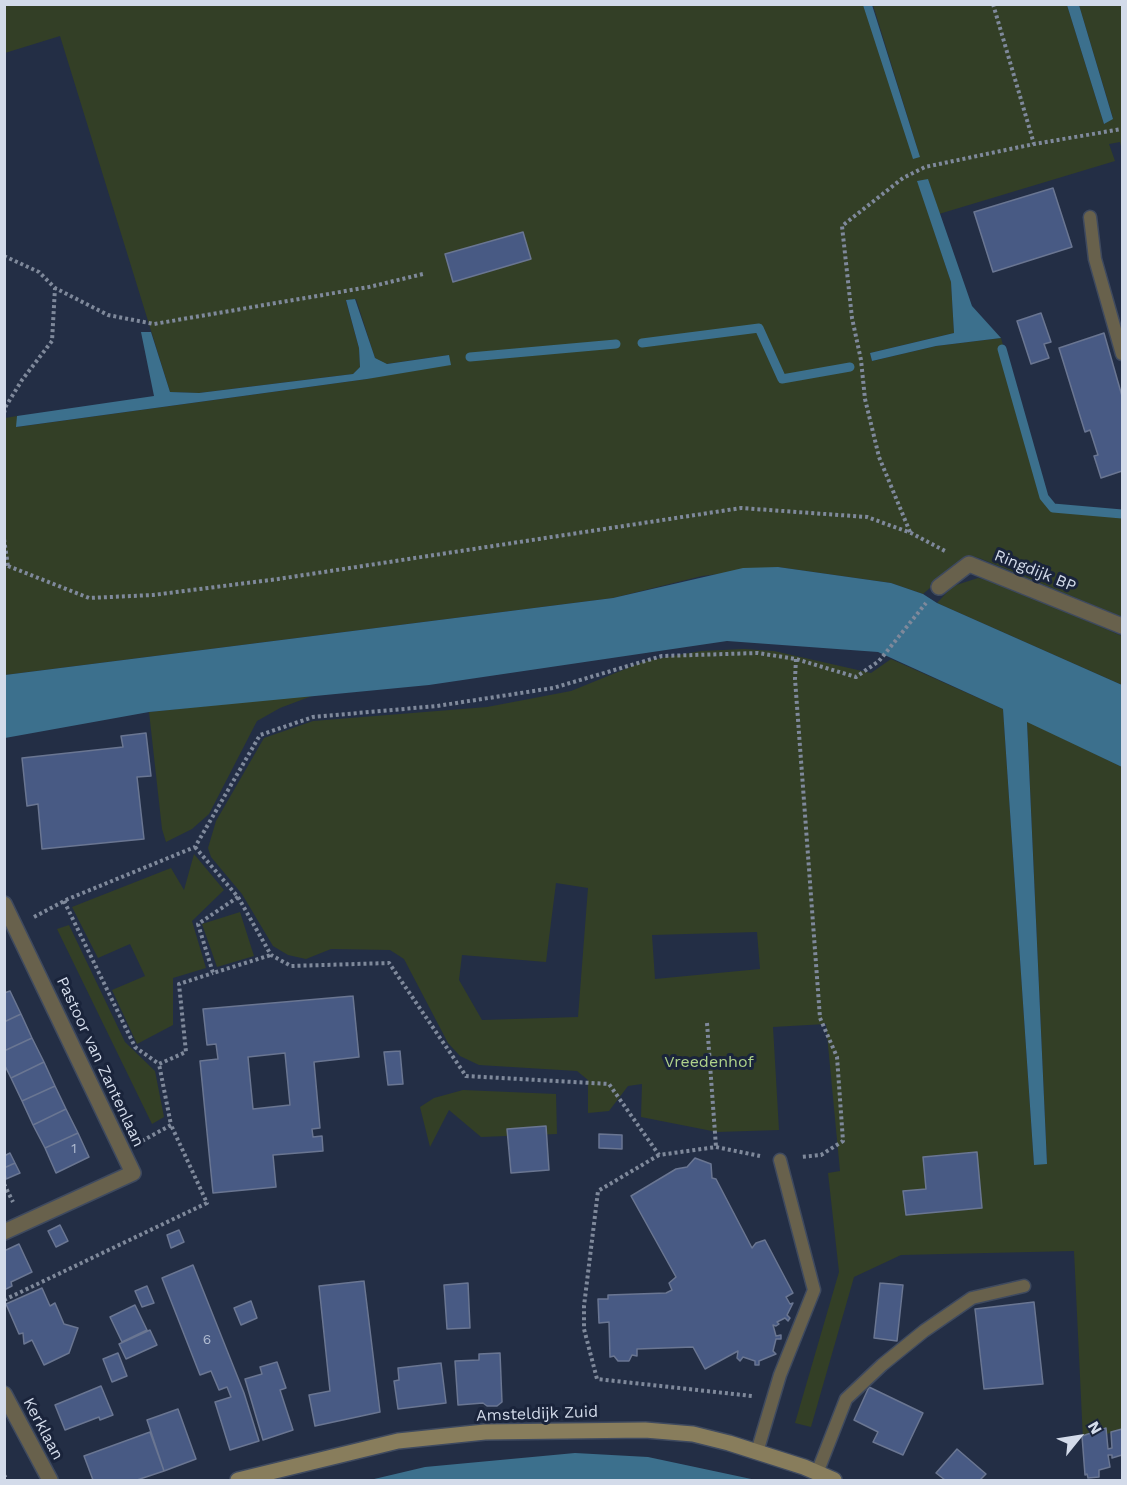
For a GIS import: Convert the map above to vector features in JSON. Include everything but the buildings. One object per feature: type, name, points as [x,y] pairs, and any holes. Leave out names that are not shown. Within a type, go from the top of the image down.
[{"type":"street","name":"Ringdijk BP","points":[[939,587],[969,564],[1122,626]]},
{"type":"street","name":"Pastoor van Zantenlaan","points":[[4,903],[133,1173],[4,1232]]},
{"type":"street","name":"Kerklaan","points":[[4,1394],[50,1480]]},
{"type":"street","name":"Amsteldijk Zuid","points":[[238,1480],[398,1441],[485,1432],[645,1430],[693,1434],[757,1452],[834,1480]]},
{"type":"lane","points":[[1090,217],[1095,259],[1122,354]]},
{"type":"lane","points":[[757,1452],[774,1398],[814,1290],[780,1160]]},
{"type":"lane","points":[[817,1473],[828,1438],[846,1399],[874,1372],[924,1331],[972,1298],[1024,1286]]},
{"type":"path","points":[[993,4],[1034,144]]},
{"type":"path","points":[[911,533],[879,457],[865,399],[861,360],[852,318],[842,226],[903,178],[925,167],[1034,144],[1122,129]]},
{"type":"path","points":[[4,256],[39,272],[55,288],[108,315],[154,324],[369,287],[423,274]]},
{"type":"path","points":[[4,413],[22,380],[52,341],[55,288]]},
{"type":"path","points":[[4,539],[6,568],[89,597],[153,595],[278,579],[741,507],[867,517],[911,533],[969,564]]},
{"type":"path","points":[[15,927],[64,901],[195,847],[260,735],[313,717],[436,706],[553,688],[662,656],[758,653],[796,659],[856,677],[879,661],[939,587]]},
{"type":"path","points":[[774,1398],[597,1379],[584,1329],[584,1318],[598,1191],[659,1155],[716,1147],[780,1160],[821,1155],[843,1141],[837,1057],[820,1018],[795,679],[796,659]]},
{"type":"path","points":[[195,847],[238,897],[271,955],[291,966],[389,963],[466,1076],[609,1084],[659,1155]]},
{"type":"path","points":[[213,973],[198,924],[238,897]]},
{"type":"path","points":[[4,1300],[207,1203],[171,1125],[159,1064],[135,1047],[64,901]]},
{"type":"path","points":[[159,1064],[186,1052],[179,984],[271,955]]},
{"type":"path","points":[[707,1023],[716,1147]]},
{"type":"path","points":[[123,1152],[171,1125]]},
{"type":"path","points":[[4,1475],[7,1480]]},
{"type":"green space","points":[[4,5],[865,5],[920,157],[873,5],[1067,5],[1104,124],[1113,118],[1079,5],[1122,5],[1122,151],[1120,142],[1109,144],[1115,161],[939,214],[928,180],[918,181],[951,282],[954,333],[870,353],[872,361],[936,346],[1001,338],[1048,503],[1122,512],[1122,617],[979,558],[966,557],[923,594],[891,583],[778,567],[702,576],[613,598],[5,675],[5,418],[17,416],[17,427],[367,379],[449,355],[386,364],[375,358],[356,299],[346,301],[359,348],[360,367],[353,374],[199,393],[170,392],[60,36],[5,53]]},
{"type":"green space","points":[[978,578],[997,582],[1122,636],[1122,685],[937,603],[953,586]]},
{"type":"green space","name":"Vreedenhof","points":[[744,649],[774,651],[871,673],[891,659],[1003,709],[1034,1165],[1047,1163],[1027,721],[1122,767],[1122,1430],[1083,1440],[1074,1251],[901,1255],[854,1277],[811,1427],[795,1423],[839,1272],[828,1173],[840,1171],[826,1024],[773,1027],[779,1130],[717,1132],[641,1117],[642,1084],[628,1086],[609,1111],[588,1113],[588,1080],[577,1071],[479,1065],[460,1056],[448,1043],[404,959],[390,950],[331,949],[306,959],[288,955],[273,946],[242,894],[211,857],[208,848],[216,821],[264,738],[313,721],[487,707],[571,691],[645,661],[701,651]],"holes":[[[556,883],[588,888],[578,1017],[482,1020],[459,980],[462,955],[546,962]],[[757,932],[760,969],[655,979],[652,935]]]},
{"type":"green space","points":[[317,694],[280,708],[257,721],[209,814],[192,829],[166,842],[162,829],[149,712]]},
{"type":"green space","points":[[194,854],[224,890],[192,921],[206,968],[173,978],[173,1025],[137,1044],[112,990],[145,976],[130,944],[98,958],[72,907],[171,868],[184,890]]},
{"type":"green space","points":[[240,912],[254,956],[217,967],[202,924]]},
{"type":"green space","points":[[69,925],[125,1042],[155,1071],[164,1117],[152,1124],[57,929]]},
{"type":"green space","points":[[463,1090],[556,1094],[557,1134],[481,1137],[449,1110],[430,1147],[420,1107],[434,1098]]},
{"type":"water","points":[[863,5],[872,5],[920,157],[913,159]]},
{"type":"water","points":[[1067,5],[1079,5],[1113,119],[1104,124]]},
{"type":"water","points":[[928,179],[972,306],[1001,338],[936,346],[872,361],[870,353],[954,333],[951,282],[917,181]]},
{"type":"water","points":[[355,299],[375,358],[387,364],[449,355],[451,365],[367,379],[16,427],[17,416],[154,396],[141,332],[151,332],[170,392],[199,393],[353,374],[360,367],[359,348],[346,300]]},
{"type":"water","points":[[778,567],[891,583],[923,594],[937,603],[1122,685],[1122,767],[1027,722],[1047,1164],[1034,1165],[1003,709],[878,652],[727,641],[429,685],[149,712],[5,738],[5,675],[613,598],[743,568]]},
{"type":"water","points":[[575,1453],[648,1457],[756,1480],[370,1480],[425,1467]]},
{"type":"waterway","points":[[642,343],[759,328],[782,379],[850,367]]},
{"type":"waterway","points":[[470,357],[616,344]]},
{"type":"waterway","points":[[1002,349],[1044,497],[1053,508],[1122,514]]}]
